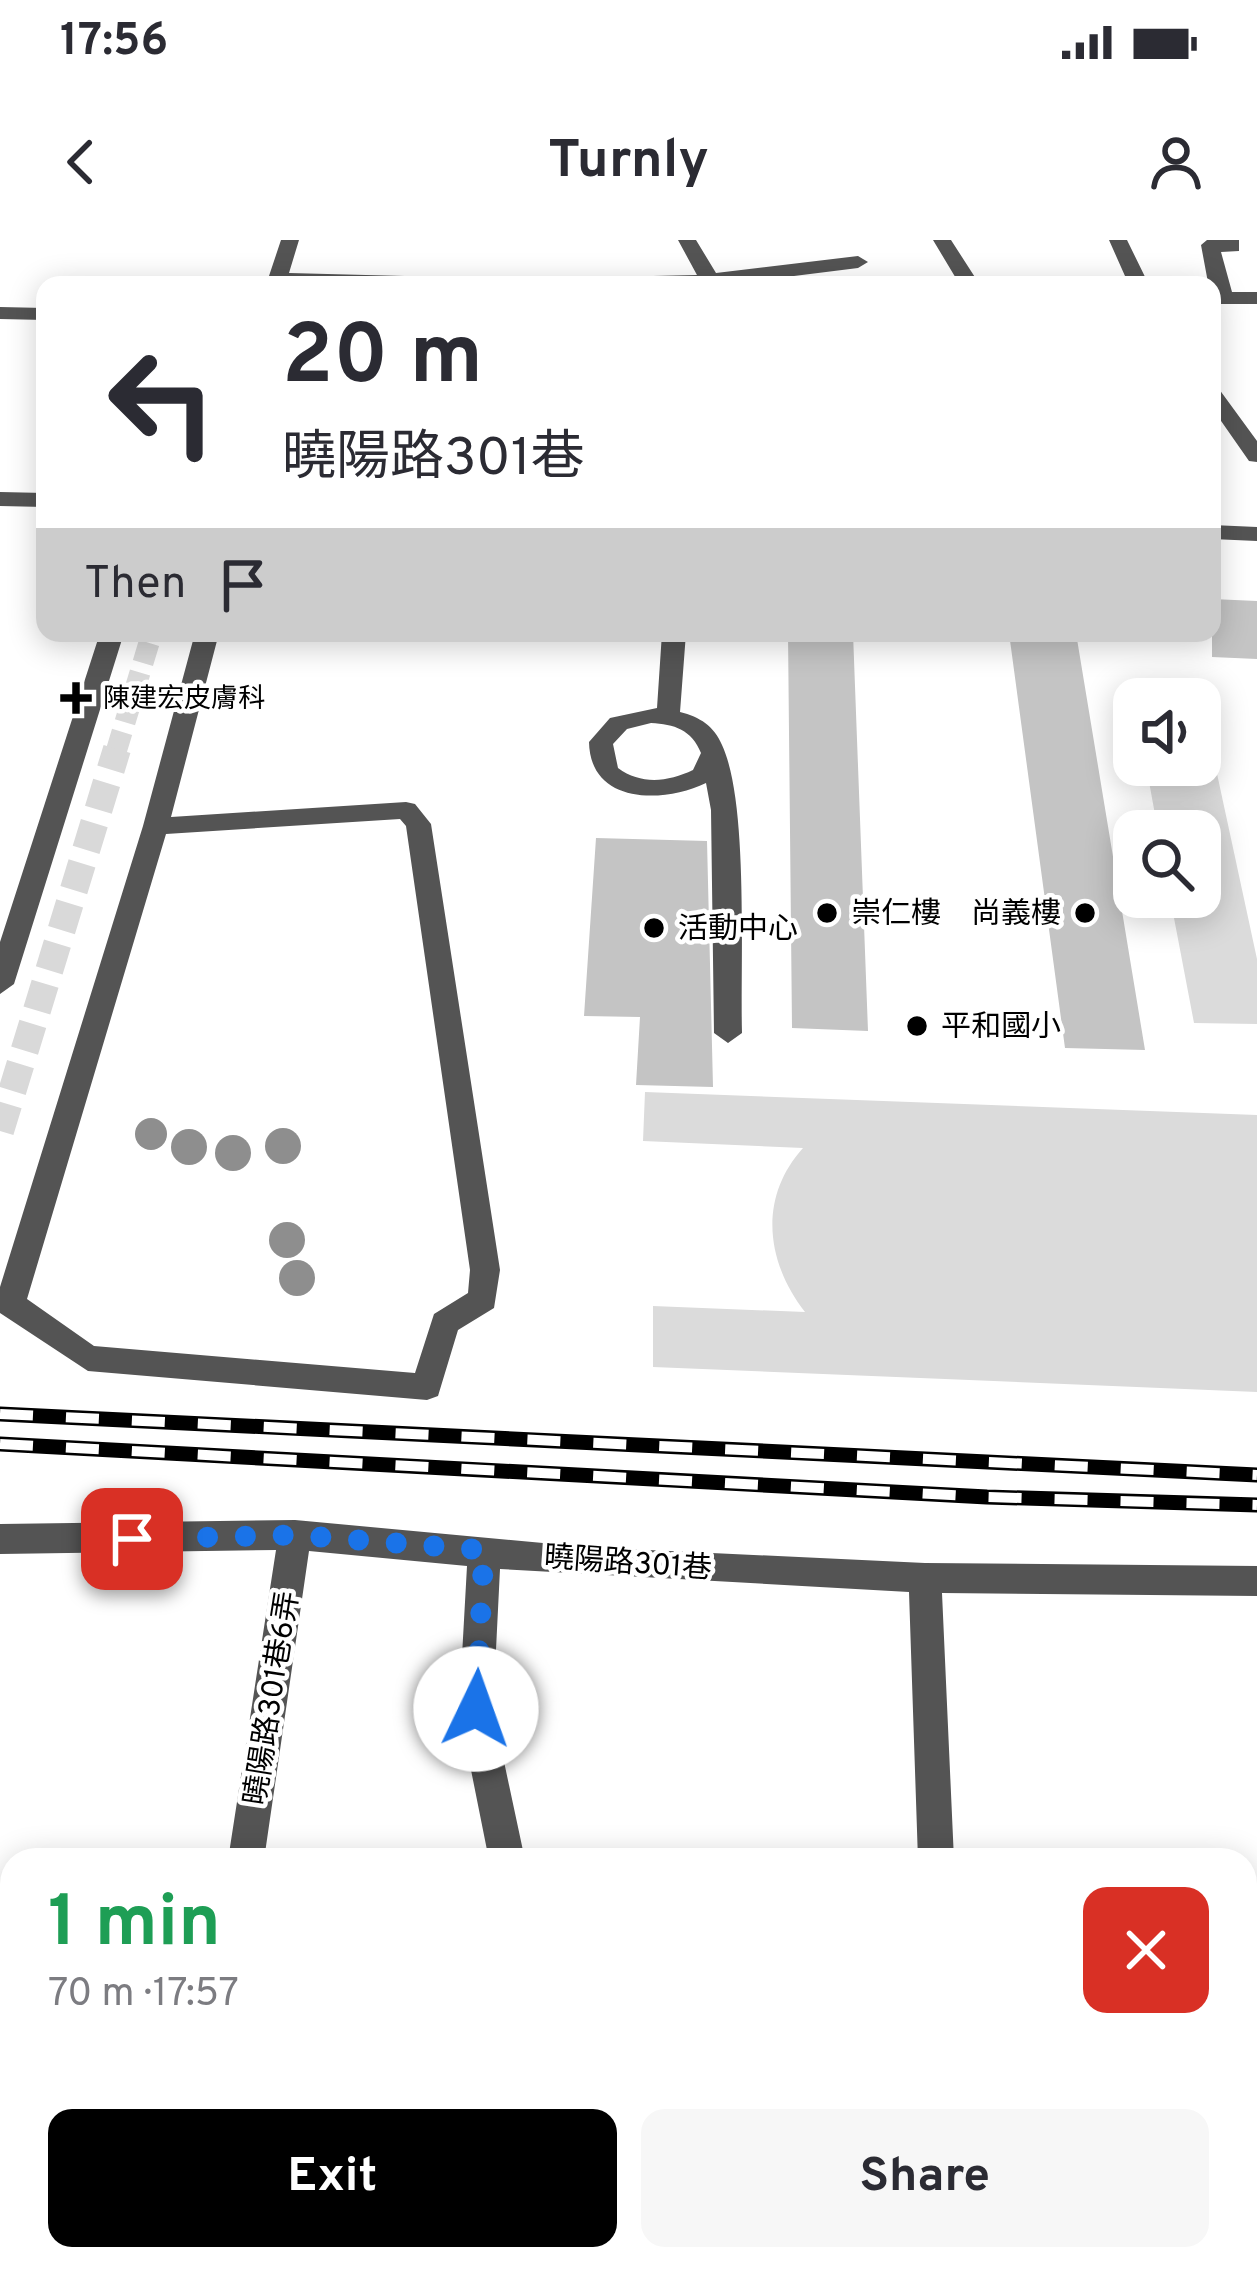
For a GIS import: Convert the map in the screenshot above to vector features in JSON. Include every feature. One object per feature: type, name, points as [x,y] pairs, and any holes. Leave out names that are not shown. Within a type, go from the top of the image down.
[{"type":"street","points":[[279,276],[290,240]]},
{"type":"street","points":[[687,240],[708,276]]},
{"type":"street","points":[[942,240],[964,276]]},
{"type":"street","points":[[1118,240],[1135,276]]},
{"type":"street","points":[[1215,276],[1210,245],[1232,247],[1230,240]]},
{"type":"street","points":[[755,276],[858,262]]},
{"type":"street","points":[[1221,298],[1257,298]]},
{"type":"street","points":[[0,314],[36,314]]},
{"type":"street","points":[[1221,406],[1257,456]]},
{"type":"street","points":[[0,499],[36,500]]},
{"type":"street","points":[[1221,532],[1257,534]]},
{"type":"street","points":[[0,984],[109,642]]},
{"type":"street","points":[[156,826],[406,811],[418,824],[484,1270],[483,1299],[445,1323],[427,1387],[88,1358],[10,1310],[156,826],[205,642]]},
{"type":"street","points":[[668,716],[673,642]]},
{"type":"street","points":[[713,753],[703,775],[674,788],[640,788],[611,775],[599,753],[608,732],[634,718],[668,716],[705,734],[713,753],[724,810],[728,1033]]},
{"type":"street","name":"曉陽路301巷","points":[[0,1539],[295,1535],[586,1562],[925,1578],[1257,1581]]},
{"type":"street","name":"曉陽路301巷6弄","points":[[249,1848],[295,1535]]},
{"type":"street","points":[[484,1550],[476,1709],[505,1848]]},
{"type":"street","points":[[925,1578],[936,1848]]},
{"type":"shaded area","points":[[1150,786],[1220,786],[1257,959],[1257,1024],[1194,1023],[1174,918],[1221,918],[1221,810],[1154,810]]},
{"type":"shaded area","points":[[645,1092],[1257,1115],[1257,1392],[653,1367],[653,1306],[805,1312],[782,1272],[772,1230],[779,1188],[803,1148],[643,1141]]},
{"type":"building","points":[[1221,599],[1257,601],[1257,659],[1212,657],[1212,642],[1221,642]]},
{"type":"building","name":"崇仁樓","points":[[788,642],[853,642],[868,1031],[792,1028]]},
{"type":"building","name":"尚義樓","points":[[1010,642],[1077,642],[1113,857],[1113,918],[1123,918],[1145,1050],[1065,1048]]},
{"type":"building","name":"活動中心","points":[[596,838],[707,841],[713,1087],[636,1085],[640,1017],[584,1016]]},
{"type":"tunnel","points":[[116,752],[149,642]]},
{"type":"tunnel","points":[[0,1131],[117,749]]},
{"type":"railway","points":[[0,1414],[1257,1475]]},
{"type":"railway","points":[[0,1444],[987,1497],[1257,1505]]},
{"type":"place","name":"陳建宏皮膚科","points":[[76,698]]},
{"type":"place","name":"崇仁樓","points":[[827,913]]},
{"type":"place","name":"尚義樓","points":[[1085,913]]},
{"type":"place","name":"活動中心","points":[[654,928]]},
{"type":"place","name":"平和國小","points":[[917,1026]]},
{"type":"route","points":[[132,1539],[295,1535],[484,1550],[476,1709]]}]
